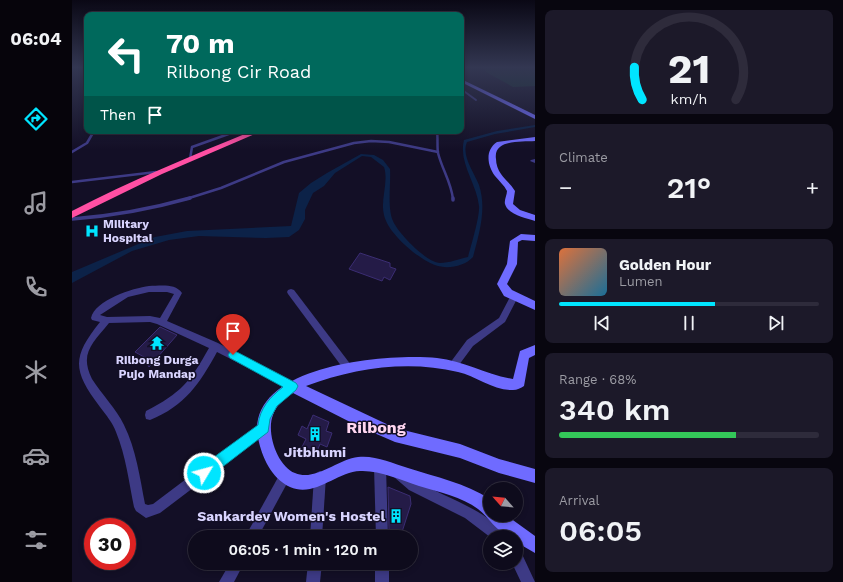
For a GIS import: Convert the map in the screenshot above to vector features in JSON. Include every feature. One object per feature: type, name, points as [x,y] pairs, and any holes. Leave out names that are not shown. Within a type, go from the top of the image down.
[{"type":"highway","points":[[72,215],[159,172],[227,145],[249,134]]},
{"type":"street","points":[[491,95],[534,117]]},
{"type":"street","points":[[535,139],[501,142],[493,147],[491,151],[497,173],[511,191],[509,204],[511,207],[524,215],[535,218]]},
{"type":"street","points":[[535,238],[521,237],[514,241],[512,264],[502,284],[508,293],[535,306]]},
{"type":"street","points":[[162,322],[178,293],[173,290],[143,289],[130,292],[96,314],[95,318],[107,320],[150,319],[162,322],[215,346],[292,386],[395,435],[460,451],[499,466],[535,476]]},
{"type":"street","points":[[291,292],[348,368]]},
{"type":"street","points":[[453,366],[470,343],[502,320],[514,297]]},
{"type":"street","points":[[107,320],[83,351],[82,358],[84,368],[87,382],[116,419],[121,431],[140,507],[146,512],[156,509],[264,428]]},
{"type":"street","points":[[150,414],[183,394],[201,370],[215,346]]},
{"type":"street","points":[[483,503],[464,493],[380,467],[361,463],[351,465],[308,482],[300,482],[285,476],[274,465],[270,455],[264,428],[265,418],[273,402],[292,386],[328,373],[348,368],[381,363],[406,361],[453,366],[514,385],[520,382],[522,374],[521,365],[524,356],[535,350]]},
{"type":"street","points":[[380,467],[382,530]]},
{"type":"street","points":[[398,473],[413,486],[471,513],[493,530]]},
{"type":"street","points":[[255,530],[285,476]]},
{"type":"street","points":[[316,530],[320,477]]},
{"type":"street","points":[[503,522],[535,545]]},
{"type":"street","points":[[226,582],[233,570]]},
{"type":"street","points":[[313,582],[314,570]]},
{"type":"street","points":[[382,570],[382,582]]},
{"type":"street","points":[[522,570],[528,582]]},
{"type":"lane","points":[[469,95],[476,100]]},
{"type":"lane","points":[[72,152],[86,143],[92,134]]},
{"type":"lane","points":[[190,159],[192,147],[229,134]]},
{"type":"lane","points":[[437,134],[439,145],[438,152],[452,190],[453,200]]},
{"type":"lane","points":[[72,219],[107,216],[169,204],[221,188],[284,162],[354,143],[371,141],[389,142],[438,152]]},
{"type":"lane","points":[[72,182],[159,172]]},
{"type":"water","points":[[535,125],[535,127],[495,134],[467,142],[467,158],[479,185],[482,212],[480,230],[473,257],[461,265],[447,267],[438,266],[431,263],[414,253],[398,238],[384,215],[383,203],[386,179],[384,167],[371,157],[362,156],[335,173],[324,186],[313,193],[305,210],[305,219],[299,230],[289,237],[266,238],[199,236],[169,240],[132,251],[72,283],[72,272],[155,237],[187,231],[291,226],[299,193],[311,183],[361,154],[374,155],[383,160],[390,169],[391,216],[396,226],[407,240],[421,253],[434,262],[450,262],[468,257],[477,224],[479,206],[478,198],[466,165],[463,148],[464,140],[497,131]]},
{"type":"building","points":[[360,253],[390,263],[390,267],[396,269],[390,280],[384,277],[382,281],[349,269]]},
{"type":"building","name":"Rilbong Durga Pujo Mandap","points":[[160,327],[177,335],[149,367],[144,357],[135,352]]},
{"type":"building","name":"Jitbhumi","points":[[313,415],[329,422],[326,431],[332,433],[327,447],[320,444],[316,454],[302,447],[306,439],[298,435],[302,426],[307,429]]},
{"type":"building","name":"Sankardev Women's Hostel","points":[[388,487],[410,496],[411,504],[403,530],[389,530]]},
{"type":"place","name":"Military Hospital","points":[[92,231]]},
{"type":"place","name":"Rilbong Durga Pujo Mandap","points":[[157,343]]},
{"type":"place","name":"Jitbhumi","points":[[315,434]]},
{"type":"place","name":"Sankardev Women's Hostel","points":[[396,516]]},
{"type":"district","name":"Rilbong","points":[[376,427]]},
{"type":"route","points":[[204,473],[264,428],[268,409],[280,395],[292,386],[233,355]]}]
